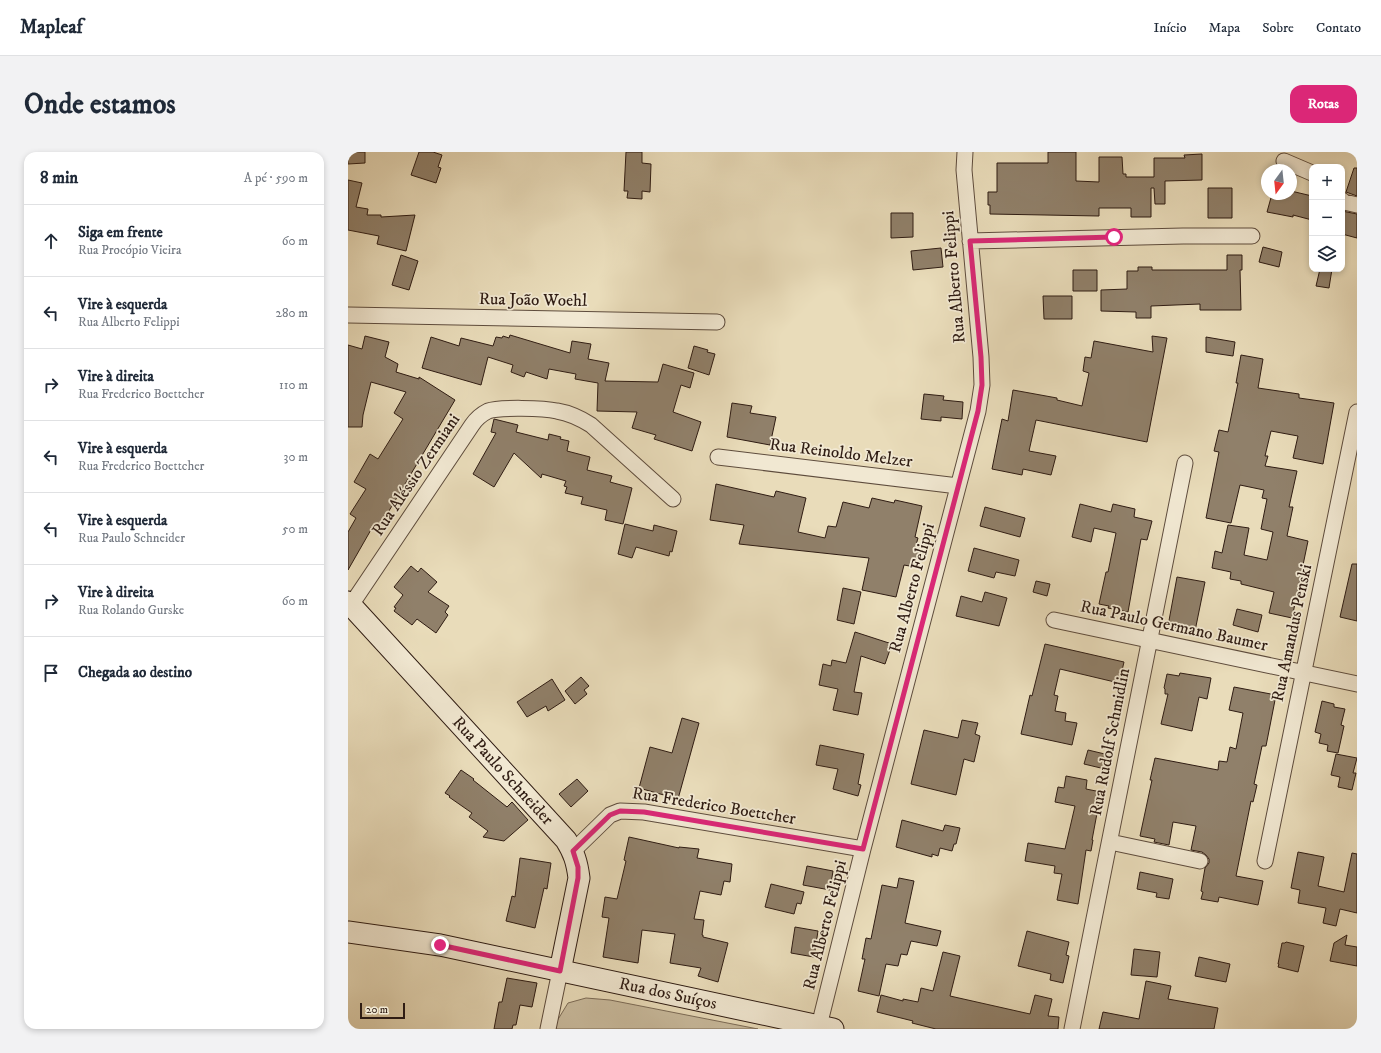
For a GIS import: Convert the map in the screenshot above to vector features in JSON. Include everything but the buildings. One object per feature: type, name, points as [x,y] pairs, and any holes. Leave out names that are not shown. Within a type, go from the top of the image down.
[{"type":"street","name":"Rua Alberto Felippi","points":[[826,1028],[863,849],[978,411],[982,385],[981,357],[964,170],[965,152]]},
{"type":"street","points":[[1284,161],[1309,172]]},
{"type":"street","points":[[1345,201],[1357,205]]},
{"type":"street","points":[[970,241],[1168,236],[1252,236]]},
{"type":"street","name":"Rua João Woehl","points":[[348,315],[717,322]]},
{"type":"street","name":"Rua Aléssio Zermiani","points":[[350,603],[472,424],[488,411],[499,408],[556,410],[582,419],[591,425],[673,499]]},
{"type":"street","name":"Rua Amandus Penski","points":[[1265,861],[1357,412]]},
{"type":"street","name":"Rua Reinoldo Melzer","points":[[718,457],[958,486]]},
{"type":"street","name":"Rua Rudolf Schmidlin","points":[[1072,1029],[1185,463]]},
{"type":"street","name":"Rua Paulo Schneider","points":[[350,603],[566,840],[573,851],[578,867],[578,878],[560,971]]},
{"type":"street","name":"Rua Paulo Germano Baumer","points":[[1054,620],[1357,684]]},
{"type":"street","name":"Rua Frederico Boettcher","points":[[573,851],[610,815],[620,811],[644,812],[863,849]]},
{"type":"street","points":[[1110,842],[1200,861]]},
{"type":"street","name":"Rua dos Suíços","points":[[348,932],[440,945],[826,1028]]},
{"type":"street","points":[[548,1029],[560,971]]},
{"type":"shaded area","points":[[586,998],[610,1000],[758,1029],[554,1029],[568,1003]]},
{"type":"route","points":[[440,945],[560,971],[578,878],[578,867],[573,851],[610,815],[620,811],[644,812],[863,849],[978,411],[982,385],[981,357],[970,241],[1114,237]]}]
